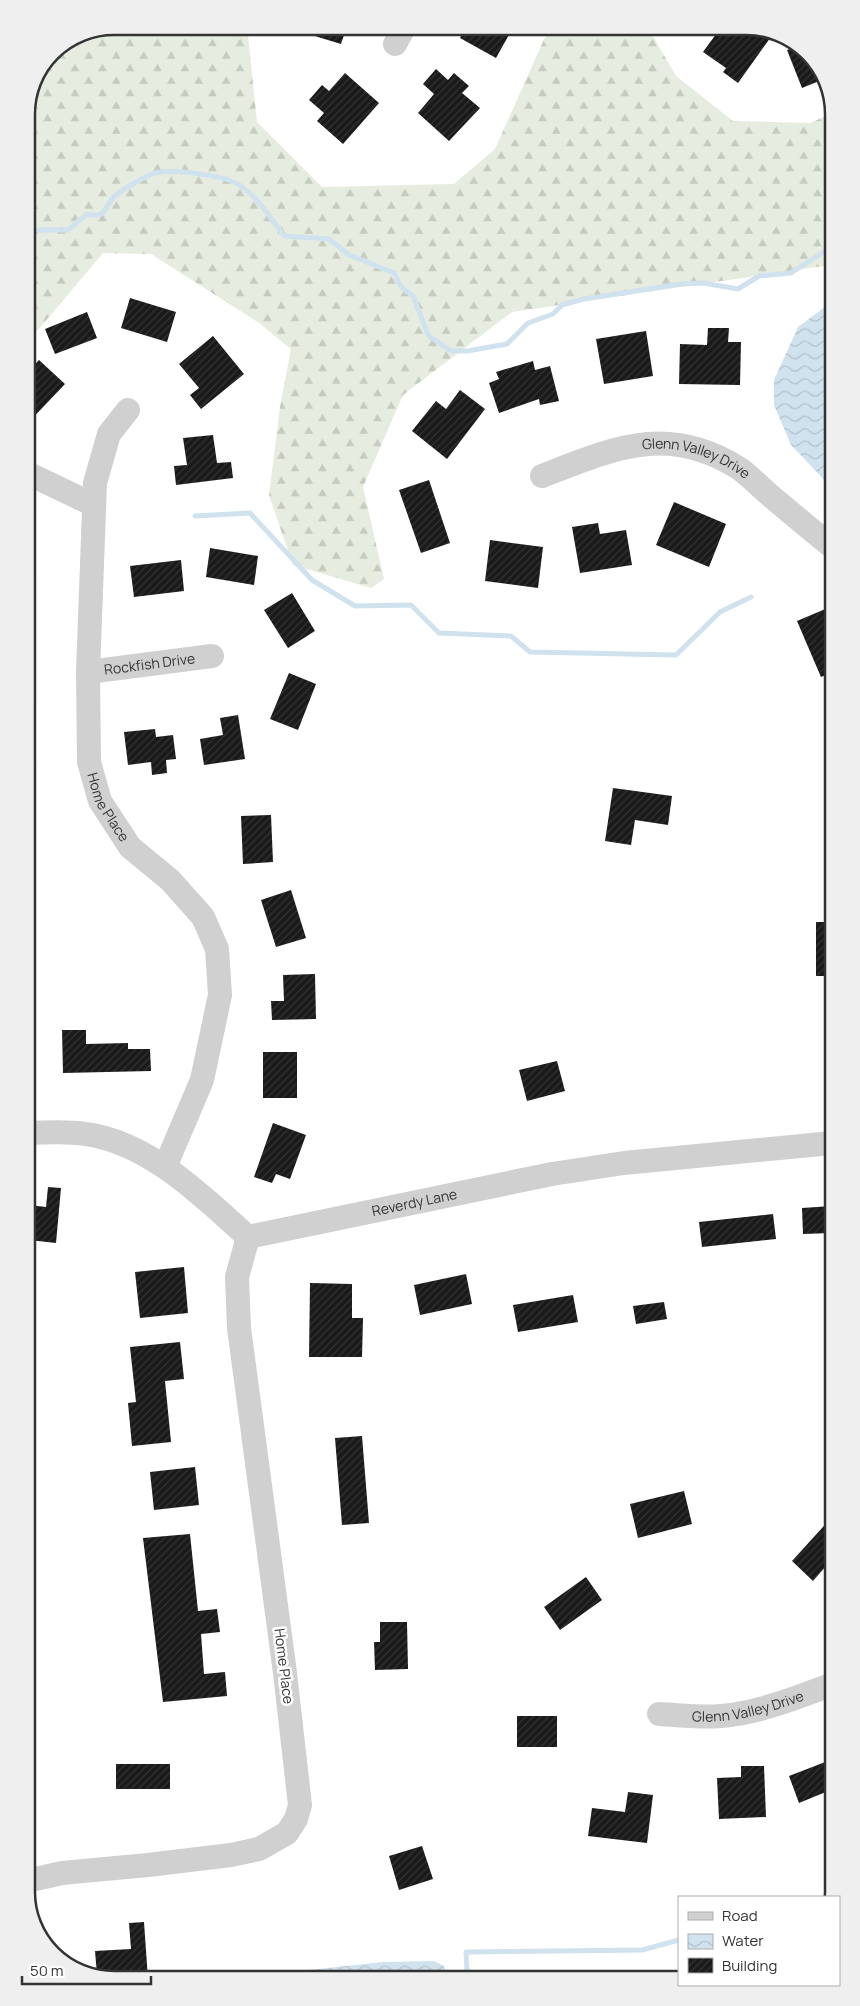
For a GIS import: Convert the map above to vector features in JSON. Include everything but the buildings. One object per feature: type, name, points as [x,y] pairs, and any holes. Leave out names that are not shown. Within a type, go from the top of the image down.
[{"type":"street","name":"Home Place","points":[[128,410],[109,434],[98,467],[92,504],[88,672],[89,762],[100,801],[130,847],[170,880],[203,916],[217,949],[220,996],[202,1080],[166,1167]]},
{"type":"street","name":"Glenn Valley Drive","points":[[542,476],[588,458],[644,444],[672,442],[706,452],[741,470],[825,541]]},
{"type":"street","points":[[35,478],[92,504]]},
{"type":"street","name":"Rockfish Drive","points":[[88,672],[212,656]]},
{"type":"street","points":[[35,1133],[87,1134],[119,1143],[166,1167],[248,1237]]},
{"type":"street","name":"Reverdy Lane","points":[[248,1237],[552,1174],[624,1162],[825,1144]]},
{"type":"street","name":"Home Place","points":[[35,1879],[62,1873],[148,1865],[230,1855],[259,1849],[287,1833],[296,1818],[300,1805],[285,1673],[239,1328],[237,1277],[248,1237]]},
{"type":"street","name":"Glenn Valley Drive","points":[[659,1714],[703,1717],[724,1716],[789,1700],[825,1687]]},
{"type":"green space","points":[[114,35],[248,35],[257,122],[322,187],[454,184],[495,149],[546,35],[652,35],[676,76],[733,121],[811,123],[825,116],[825,266],[512,312],[403,395],[363,487],[384,579],[371,588],[293,565],[269,495],[280,407],[291,349],[259,323],[151,254],[103,253],[38,330],[35,329],[35,109],[43,79],[51,66],[74,46],[89,39]]},
{"type":"water","points":[[825,307],[825,481],[791,445],[774,405],[774,380],[798,327]]},
{"type":"water","points":[[434,1961],[444,1966],[445,1971],[300,1971],[383,1962]]},
{"type":"waterway","points":[[35,230],[68,230],[87,214],[99,215],[118,193],[155,173],[186,172],[224,179],[234,182],[247,191],[284,236],[329,239],[349,255],[394,273],[401,287],[413,296],[428,335],[451,351],[467,351],[507,344],[528,323],[553,314],[562,305],[584,299],[680,284],[703,283],[738,289],[759,276],[791,273],[825,251]]},
{"type":"waterway","points":[[195,516],[250,513],[312,580],[355,606],[411,605],[439,633],[511,636],[530,652],[676,655],[720,612],[751,597]]},
{"type":"waterway","points":[[467,1971],[466,1952],[642,1950],[678,1940]]}]
